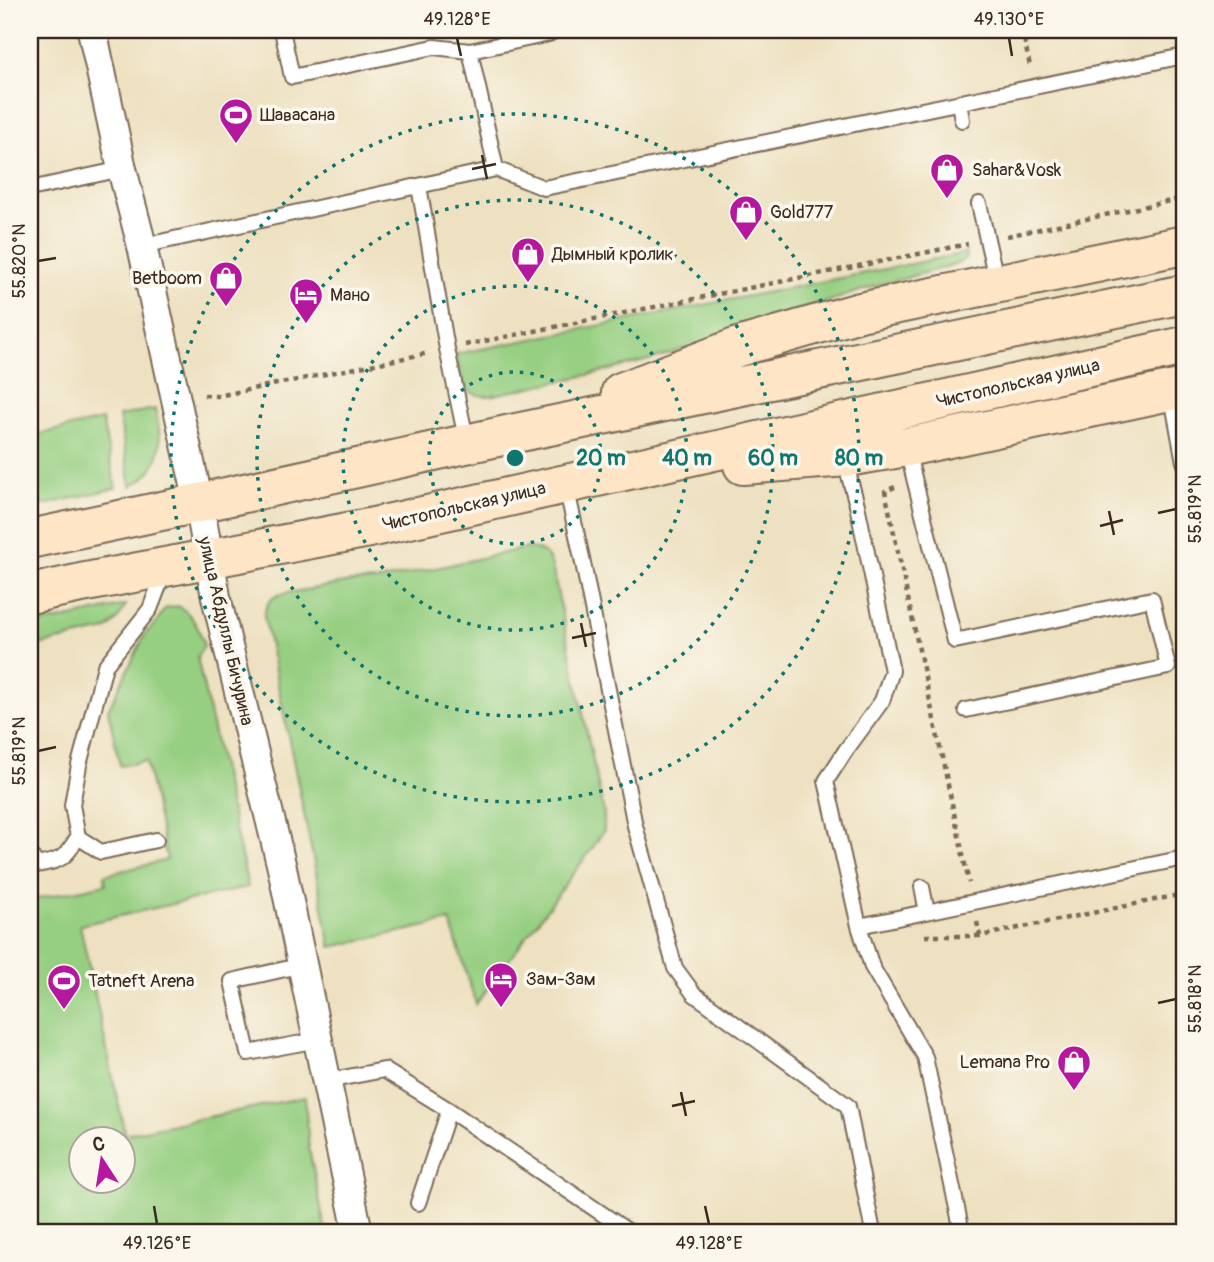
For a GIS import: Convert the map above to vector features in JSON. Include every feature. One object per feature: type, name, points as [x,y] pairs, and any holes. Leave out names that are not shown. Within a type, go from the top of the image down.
[{"type":"main road","points":[[511,434],[738,347],[860,313],[1184,245]]},
{"type":"main road","points":[[41,531],[199,503],[511,434],[1184,294]]},
{"type":"main road","name":"Чистопольская улица","points":[[30,594],[369,528],[1184,346]]},
{"type":"main road","points":[[581,481],[847,457],[907,447],[1177,389]]},
{"type":"street","name":"улица Абдуллы Бичурина","points":[[92,30],[199,503],[216,597],[282,868],[358,1232]]},
{"type":"lane","points":[[282,30],[292,77],[434,47],[470,51],[549,34],[556,30]]},
{"type":"lane","points":[[470,51],[496,169]]},
{"type":"lane","points":[[142,246],[496,169],[544,188],[1184,57]]},
{"type":"lane","points":[[958,103],[962,120]]},
{"type":"lane","points":[[30,189],[122,169]]},
{"type":"lane","points":[[419,186],[447,349],[467,444]]},
{"type":"lane","points":[[979,204],[997,284]]},
{"type":"lane","points":[[1177,389],[1184,462]]},
{"type":"lane","points":[[907,447],[955,641],[1152,599],[1168,667],[966,710]]},
{"type":"lane","points":[[847,457],[892,671],[882,701],[826,781],[859,926],[872,967],[925,1057],[962,1232]]},
{"type":"lane","points":[[581,481],[582,558],[635,826],[675,968],[694,994],[848,1106],[873,1232]]},
{"type":"lane","points":[[30,855],[37,865],[53,862],[67,855],[78,837],[72,805],[79,765],[105,666],[150,609],[166,567]]},
{"type":"lane","points":[[78,837],[102,852],[156,840]]},
{"type":"lane","points":[[859,926],[1184,858]]},
{"type":"lane","points":[[922,887],[927,912]]},
{"type":"lane","points":[[303,965],[232,981],[248,1053],[318,1040]]},
{"type":"lane","points":[[327,1081],[384,1070],[449,1110],[629,1232]]},
{"type":"lane","points":[[418,1203],[449,1110]]},
{"type":"path","points":[[1022,30],[1034,88]]},
{"type":"path","points":[[196,394],[218,396],[1184,198]]},
{"type":"path","points":[[885,491],[980,936],[1184,894]]},
{"type":"green space","points":[[966,253],[966,258],[957,264],[872,287],[653,359],[597,373],[489,396],[472,393],[467,389],[459,370],[456,354]]},
{"type":"green space","points":[[155,409],[160,439],[159,454],[148,474],[131,486],[119,416]]},
{"type":"green space","points":[[102,420],[116,488],[44,505],[30,501],[30,436]]},
{"type":"green space","points":[[526,548],[543,552],[552,566],[604,813],[604,830],[476,1004],[450,921],[331,947],[264,616],[269,602],[282,594],[351,582],[377,581]]},
{"type":"green space","points":[[126,605],[117,620],[106,630],[30,647],[30,626]]},
{"type":"green space","name":"Tatneft Arena","points":[[178,606],[188,614],[198,628],[204,646],[197,657],[248,887],[80,925],[123,1126],[66,1126],[66,1196],[136,1196],[136,1132],[305,1097],[309,1149],[326,1232],[30,1232],[30,900],[106,884],[104,875],[167,860],[146,761],[120,766],[108,710],[145,634],[163,611]]},
{"type":"place","name":"Шавасана","points":[[236,145]]},
{"type":"place","name":"Sahar&Vosk","points":[[947,200]]},
{"type":"place","name":"Gold777","points":[[746,242]]},
{"type":"place","name":"Дымный кролик","points":[[528,284]]},
{"type":"place","name":"Betboom","points":[[226,308]]},
{"type":"place","name":"Мано","points":[[306,325]]},
{"type":"place","name":"Зам-Зам","points":[[501,1009]]},
{"type":"place","name":"Tatneft Arena","points":[[64,1011]]},
{"type":"place","name":"Lemana Pro","points":[[1074,1092]]}]
